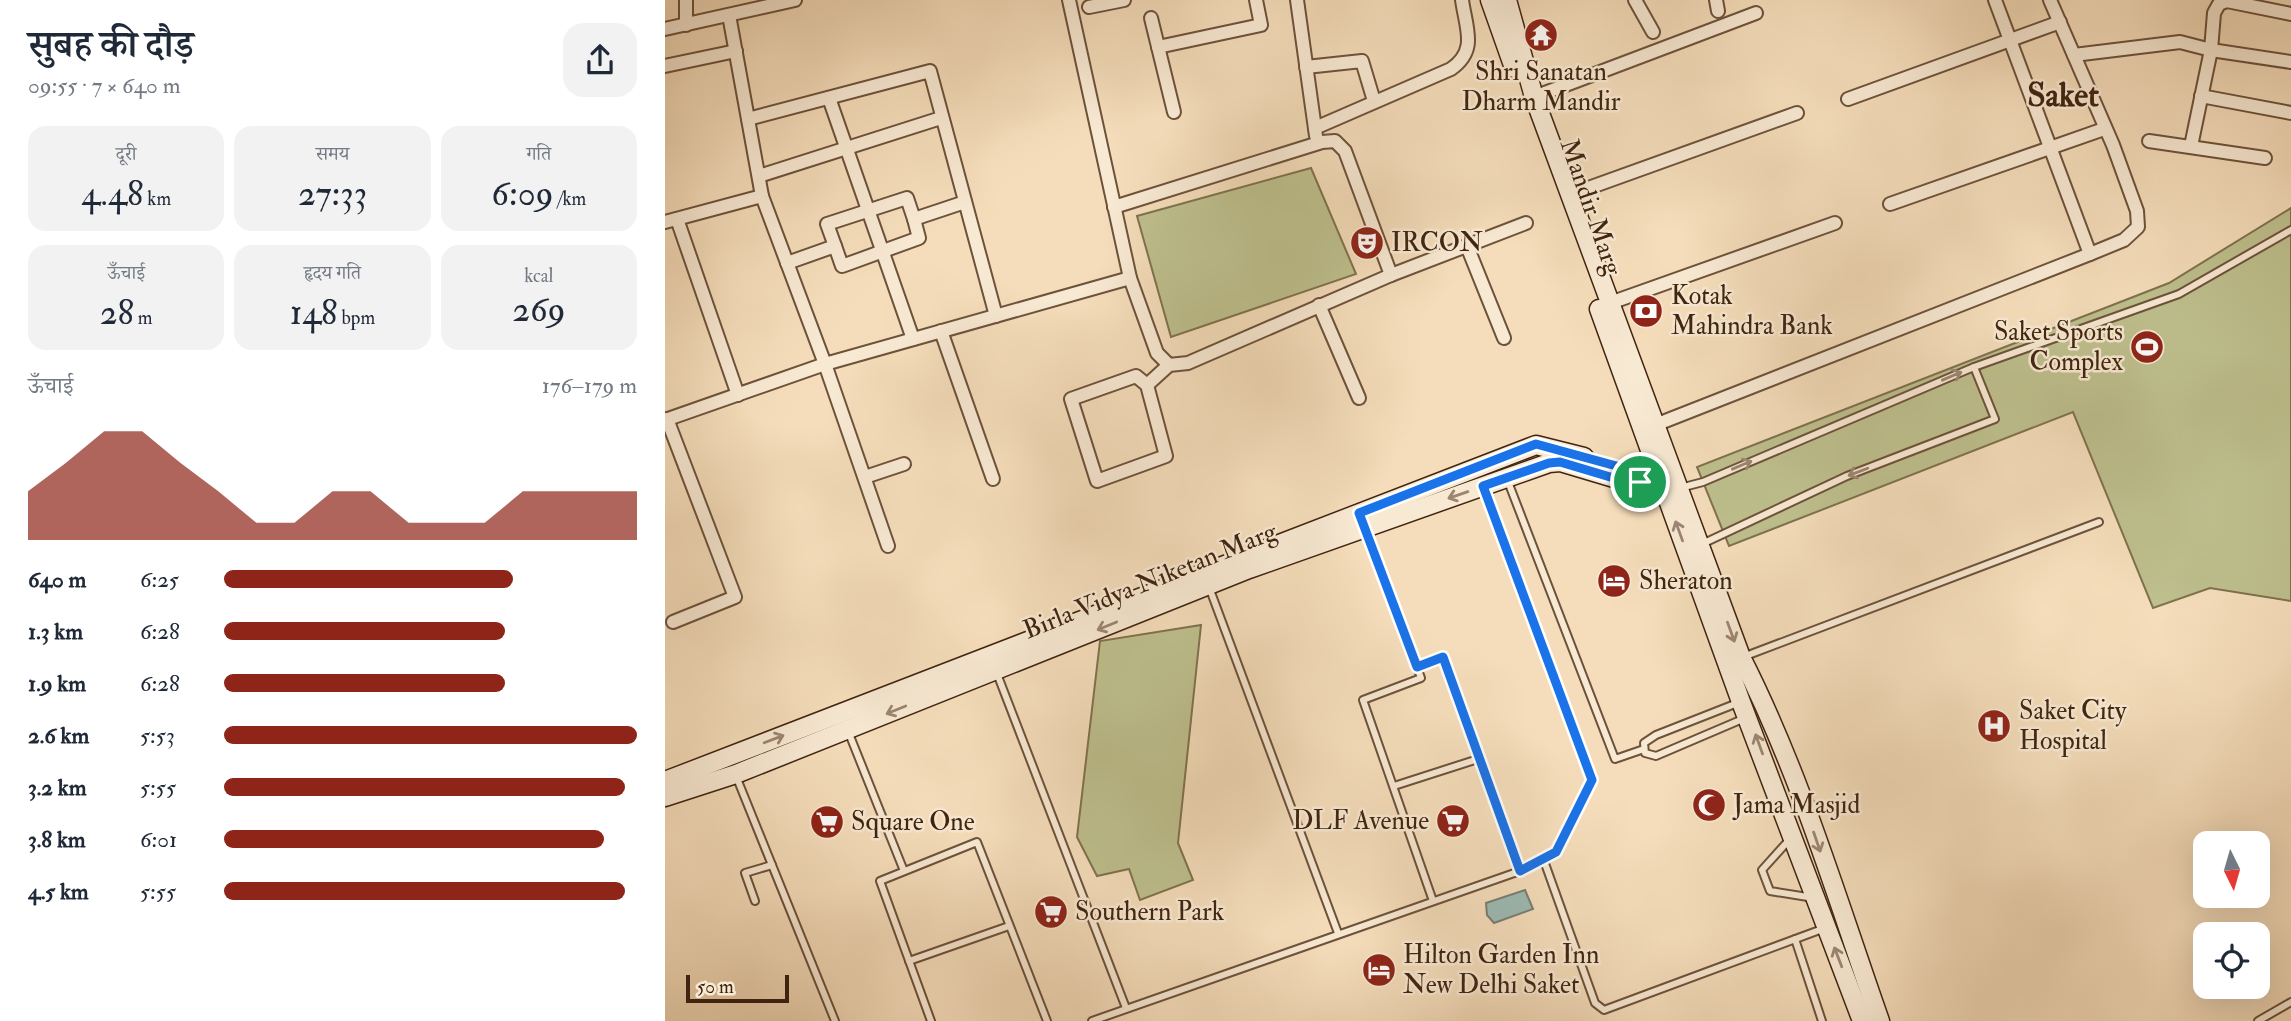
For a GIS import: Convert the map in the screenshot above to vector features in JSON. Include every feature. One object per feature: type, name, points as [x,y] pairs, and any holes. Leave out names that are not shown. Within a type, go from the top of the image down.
[{"type":"main road","name":"Mandir Marg","points":[[1490,0],[1648,428]]},
{"type":"main road","name":"Mandir Marg","points":[[1507,0],[1534,97],[1609,303],[1648,428]]},
{"type":"main road","points":[[1648,428],[1745,709],[1862,1021]]},
{"type":"main road","points":[[665,781],[992,663],[1362,520],[1536,444],[1631,470],[1640,482]]},
{"type":"main road","points":[[1362,520],[1560,462],[1627,482],[1670,487]]},
{"type":"main road","points":[[1670,487],[1699,545],[1741,657],[1766,708],[1880,1021]]},
{"type":"main road","points":[[665,797],[736,774],[847,729],[992,663]]},
{"type":"main road","points":[[1745,709],[1766,708]]},
{"type":"street","points":[[686,0],[686,25]]},
{"type":"street","points":[[665,29],[795,0]]},
{"type":"street","points":[[1069,0],[1130,278],[1157,353],[1169,365]]},
{"type":"street","points":[[1158,47],[1261,25],[1256,0]]},
{"type":"street","points":[[1297,0],[1317,143]]},
{"type":"street","points":[[1315,128],[1463,60],[1468,52],[1462,0]]},
{"type":"street","points":[[1635,0],[1653,32]]},
{"type":"street","points":[[1995,0],[2089,254]]},
{"type":"street","points":[[1648,428],[2124,240],[2138,227],[2137,211],[2050,0]]},
{"type":"street","points":[[1089,7],[1116,1]]},
{"type":"street","points":[[2192,146],[2211,50],[2214,13],[2219,4],[2227,1],[2291,14]]},
{"type":"street","points":[[1534,97],[1756,13]]},
{"type":"street","points":[[729,15],[762,195],[825,364],[888,546]]},
{"type":"street","points":[[1151,18],[1174,112]]},
{"type":"street","points":[[1848,99],[2009,38],[2060,22]]},
{"type":"street","points":[[2074,55],[2180,42],[2211,50],[2291,62]]},
{"type":"street","points":[[665,66],[736,51]]},
{"type":"street","points":[[1306,67],[1362,61],[1374,101]]},
{"type":"street","points":[[748,119],[930,71],[996,316]]},
{"type":"street","points":[[2201,96],[2291,113]]},
{"type":"street","points":[[829,98],[913,339]]},
{"type":"street","points":[[1569,195],[1797,113]]},
{"type":"street","points":[[759,176],[941,118]]},
{"type":"street","points":[[1890,204],[2104,129]]},
{"type":"street","points":[[1114,207],[1317,143],[1335,141],[1345,151],[1391,275]]},
{"type":"street","points":[[2149,141],[2265,158]]},
{"type":"street","points":[[738,395],[671,220],[762,195]]},
{"type":"street","points":[[907,198],[914,219],[919,238],[842,266],[827,224],[907,198]]},
{"type":"street","points":[[914,219],[965,202]]},
{"type":"street","points":[[1147,385],[1169,365],[1188,363],[1318,305],[1525,223]]},
{"type":"street","points":[[1609,303],[1835,223]]},
{"type":"street","points":[[787,263],[835,246]]},
{"type":"street","points":[[1468,246],[1504,338]]},
{"type":"street","points":[[673,622],[735,597],[666,420],[825,364],[1130,278]]},
{"type":"street","points":[[1318,305],[1359,398]]},
{"type":"street","points":[[941,331],[993,479]]},
{"type":"street","points":[[1136,376],[1147,385],[1166,456],[1097,481],[1071,399],[1136,376]]},
{"type":"street","points":[[865,477],[904,464]]},
{"type":"lane","points":[[1670,487],[1703,482],[1974,367],[2179,294],[2291,230]]},
{"type":"lane","points":[[1699,545],[1847,476],[1995,419],[1974,367]]},
{"type":"lane","points":[[1507,477],[1615,759],[1644,749]]},
{"type":"lane","points":[[1092,1021],[1520,871],[1556,852],[1592,780],[1483,486]]},
{"type":"lane","points":[[1362,520],[1421,678],[1363,700],[1433,901]]},
{"type":"lane","points":[[1741,657],[2099,522]]},
{"type":"lane","points":[[1205,580],[1338,933]]},
{"type":"lane","points":[[1417,667],[1443,657],[1520,871]]},
{"type":"lane","points":[[992,663],[1126,1009]]},
{"type":"lane","points":[[1745,709],[1656,756],[1650,756],[1644,749],[1644,743],[1656,735],[1745,709]]},
{"type":"lane","points":[[847,729],[904,871]]},
{"type":"lane","points":[[728,757],[835,1021]]},
{"type":"lane","points":[[1394,786],[1478,759]]},
{"type":"lane","points":[[1793,836],[1762,870],[1770,891],[1816,898]]},
{"type":"lane","points":[[932,1021],[880,881],[977,842],[1047,1021]]},
{"type":"lane","points":[[1543,858],[1595,1003],[1604,1010],[1826,927]]},
{"type":"lane","points":[[755,901],[745,873],[772,865]]},
{"type":"lane","points":[[909,961],[1009,926]]},
{"type":"lane","points":[[1795,939],[1822,1021]]},
{"type":"lane","points":[[2258,1021],[2291,1002]]},
{"type":"green space","points":[[1311,168],[1356,274],[1171,337],[1137,216]]},
{"type":"green space","name":"Saket Sports Complex","points":[[2291,208],[2291,601],[2210,588],[2153,608],[2073,412],[1729,546],[1697,467],[2169,283]]},
{"type":"green space","points":[[1201,625],[1178,843],[1193,880],[1140,900],[1129,869],[1097,876],[1077,837],[1100,641]]},
{"type":"water","points":[[1525,890],[1533,909],[1494,923],[1487,915],[1486,903]]},
{"type":"place","name":"Shri Sanatan Dharm Mandir","points":[[1541,35]]},
{"type":"place","name":"IRCON","points":[[1367,243]]},
{"type":"place","name":"Kotak Mahindra Bank","points":[[1646,311]]},
{"type":"place","name":"Saket Sports Complex","points":[[2147,347]]},
{"type":"place","name":"Sheraton","points":[[1614,581]]},
{"type":"place","name":"Saket City Hospital","points":[[1994,726]]},
{"type":"place","name":"Jama Masjid","points":[[1709,805]]},
{"type":"place","name":"DLF Avenue","points":[[1453,821]]},
{"type":"place","name":"Square One","points":[[827,822]]},
{"type":"place","name":"Southern Park","points":[[1051,912]]},
{"type":"place","name":"Hilton Garden Inn New Delhi Saket","points":[[1379,970]]},
{"type":"district","name":"Saket","points":[[2063,95]]},
{"type":"route","points":[[1536,444],[1631,470],[1640,482],[1627,482],[1560,462],[1549,463],[1483,486],[1592,780],[1556,852],[1520,871],[1443,657],[1417,667],[1359,513],[1536,444]]}]
